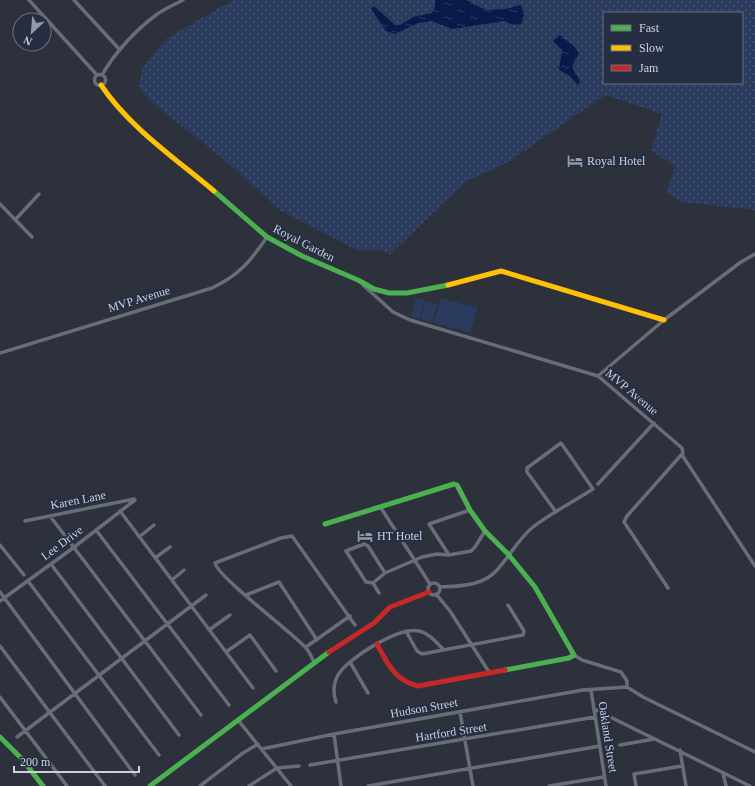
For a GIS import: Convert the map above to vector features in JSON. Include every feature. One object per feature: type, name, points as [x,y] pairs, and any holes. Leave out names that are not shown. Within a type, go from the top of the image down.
[{"type":"street","points":[[29,0],[97,75]]},
{"type":"street","points":[[97,75],[102,74],[120,50],[157,15],[183,0]]},
{"type":"street","points":[[76,1],[120,50]]},
{"type":"street","points":[[97,75],[95,79],[96,83],[101,85],[105,83],[106,79],[102,74]]},
{"type":"street","name":"Royal Garden","points":[[101,85],[111,100],[128,118],[267,237],[302,256],[358,280],[374,289],[389,293],[407,293],[431,289],[501,272],[664,320]]},
{"type":"street","points":[[15,220],[39,194]]},
{"type":"street","points":[[0,204],[32,237]]},
{"type":"street","name":"MVP Avenue","points":[[0,353],[212,288],[239,272],[252,260],[267,237]]},
{"type":"street","points":[[598,376],[664,320],[741,262],[755,254]]},
{"type":"street","name":"MVP Avenue","points":[[358,280],[393,312],[410,320],[598,376],[684,450],[682,455]]},
{"type":"street","points":[[598,484],[654,423]]},
{"type":"street","points":[[430,584],[436,583],[440,587],[464,586],[479,582],[497,570],[508,554],[533,527],[593,489],[561,443],[527,468],[527,472],[556,512]]},
{"type":"street","points":[[668,588],[624,522],[626,516],[682,455],[755,566]]},
{"type":"street","points":[[325,524],[381,508],[454,484],[459,488],[470,510],[485,530],[508,554],[535,587],[574,655],[582,660],[621,672],[627,681],[627,687],[643,697],[755,752]]},
{"type":"street","name":"Lee Drive","points":[[0,601],[73,548],[134,499]]},
{"type":"street","name":"Karen Lane","points":[[26,521],[134,499]]},
{"type":"street","points":[[381,508],[430,584],[429,592]]},
{"type":"street","points":[[449,556],[429,524],[470,510]]},
{"type":"street","points":[[120,511],[253,688]]},
{"type":"street","points":[[50,516],[201,715]]},
{"type":"street","points":[[139,536],[154,525]]},
{"type":"street","points":[[96,530],[229,706]]},
{"type":"street","points":[[385,573],[368,546],[364,544],[345,551],[366,582],[373,583],[385,573],[416,561],[438,554],[449,556],[473,549],[485,530]]},
{"type":"street","points":[[314,662],[306,647],[246,595],[216,566],[216,563],[222,559],[290,536],[295,539],[355,625]]},
{"type":"street","points":[[0,545],[24,575]]},
{"type":"street","points":[[155,558],[170,547]]},
{"type":"street","points":[[51,564],[179,735]]},
{"type":"street","points":[[172,580],[184,570]]},
{"type":"street","points":[[28,581],[159,755]]},
{"type":"street","points":[[246,595],[279,582],[317,640]]},
{"type":"street","points":[[373,583],[379,593]]},
{"type":"street","points":[[436,594],[440,587]]},
{"type":"street","points":[[0,592],[135,775]]},
{"type":"street","points":[[150,786],[314,662],[374,623],[395,604],[429,592],[436,594],[450,611],[489,672]]},
{"type":"street","points":[[17,737],[206,595]]},
{"type":"street","points":[[406,631],[419,653],[425,654],[442,649],[523,635],[524,631],[508,605]]},
{"type":"street","points":[[209,630],[230,616]]},
{"type":"street","points":[[306,647],[350,616]]},
{"type":"street","points":[[336,702],[333,693],[335,682],[339,673],[350,662],[391,636],[406,631],[422,632],[432,638],[442,649]]},
{"type":"street","points":[[226,652],[250,635],[276,671]]},
{"type":"street","points":[[378,644],[396,675],[409,684],[418,686],[569,658],[574,655]]},
{"type":"street","points":[[0,646],[106,786]]},
{"type":"street","points":[[350,662],[368,693]]},
{"type":"street","name":"Hudson Street","points":[[262,749],[334,734],[583,690],[627,687]]},
{"type":"street","name":"Oakland Street","points":[[591,690],[606,786]]},
{"type":"street","points":[[0,697],[67,786]]},
{"type":"street","points":[[594,709],[680,750],[750,786]]},
{"type":"street","points":[[460,712],[472,786]]},
{"type":"street","name":"Hartford Street","points":[[310,765],[595,717]]},
{"type":"street","points":[[238,720],[291,786]]},
{"type":"street","points":[[334,734],[341,786]]},
{"type":"street","points":[[0,737],[22,759],[43,786]]},
{"type":"street","points":[[620,745],[655,739]]},
{"type":"street","points":[[200,786],[243,752],[258,744]]},
{"type":"street","points":[[368,786],[470,770],[600,746]]},
{"type":"street","points":[[680,750],[686,786]]},
{"type":"street","points":[[249,786],[277,768],[299,766]]},
{"type":"street","points":[[636,786],[634,774],[682,766]]},
{"type":"street","points":[[723,773],[726,786]]},
{"type":"street","points":[[549,786],[604,777]]},
{"type":"shaded area","points":[[233,0],[755,0],[755,210],[683,202],[666,193],[675,167],[651,150],[662,114],[605,95],[510,161],[467,181],[390,254],[381,250],[357,250],[280,210],[220,156],[151,102],[138,86],[143,67],[166,39]]},
{"type":"shaded area","points":[[416,298],[425,300],[420,319],[411,317]]},
{"type":"shaded area","points":[[441,298],[478,308],[470,333],[434,323]]},
{"type":"shaded area","points":[[426,301],[437,304],[432,323],[421,319]]},
{"type":"water","points":[[435,0],[466,0],[486,10],[506,9],[520,5],[524,16],[521,24],[512,25],[505,21],[452,29],[432,21],[418,23],[395,34],[386,31],[371,9],[374,6],[395,25],[400,25],[413,17],[432,13],[435,7]]},
{"type":"water","points":[[560,35],[574,46],[579,53],[572,67],[580,81],[578,85],[570,76],[559,70],[562,50],[553,41]]},
{"type":"traffic: fast","points":[[214,191],[267,237],[302,256],[358,280],[374,289],[389,293],[407,293],[448,285]]},
{"type":"traffic: fast","points":[[325,524],[454,484],[457,485],[470,510],[485,531],[508,554],[535,587],[574,655],[569,658],[505,670]]},
{"type":"traffic: fast","points":[[150,786],[329,652]]},
{"type":"traffic: fast","points":[[0,737],[22,759],[43,786]]},
{"type":"traffic: slow","points":[[101,85],[112,100],[139,129],[214,191]]},
{"type":"traffic: slow","points":[[448,285],[501,271],[664,320]]},
{"type":"traffic: jam","points":[[329,652],[374,623],[390,607],[429,592]]},
{"type":"traffic: jam","points":[[377,644],[388,664],[398,676],[410,684],[418,686],[505,670]]},
{"type":"place","name":"Royal Hotel","points":[[575,161]]},
{"type":"place","name":"HT Hotel","points":[[365,536]]}]
